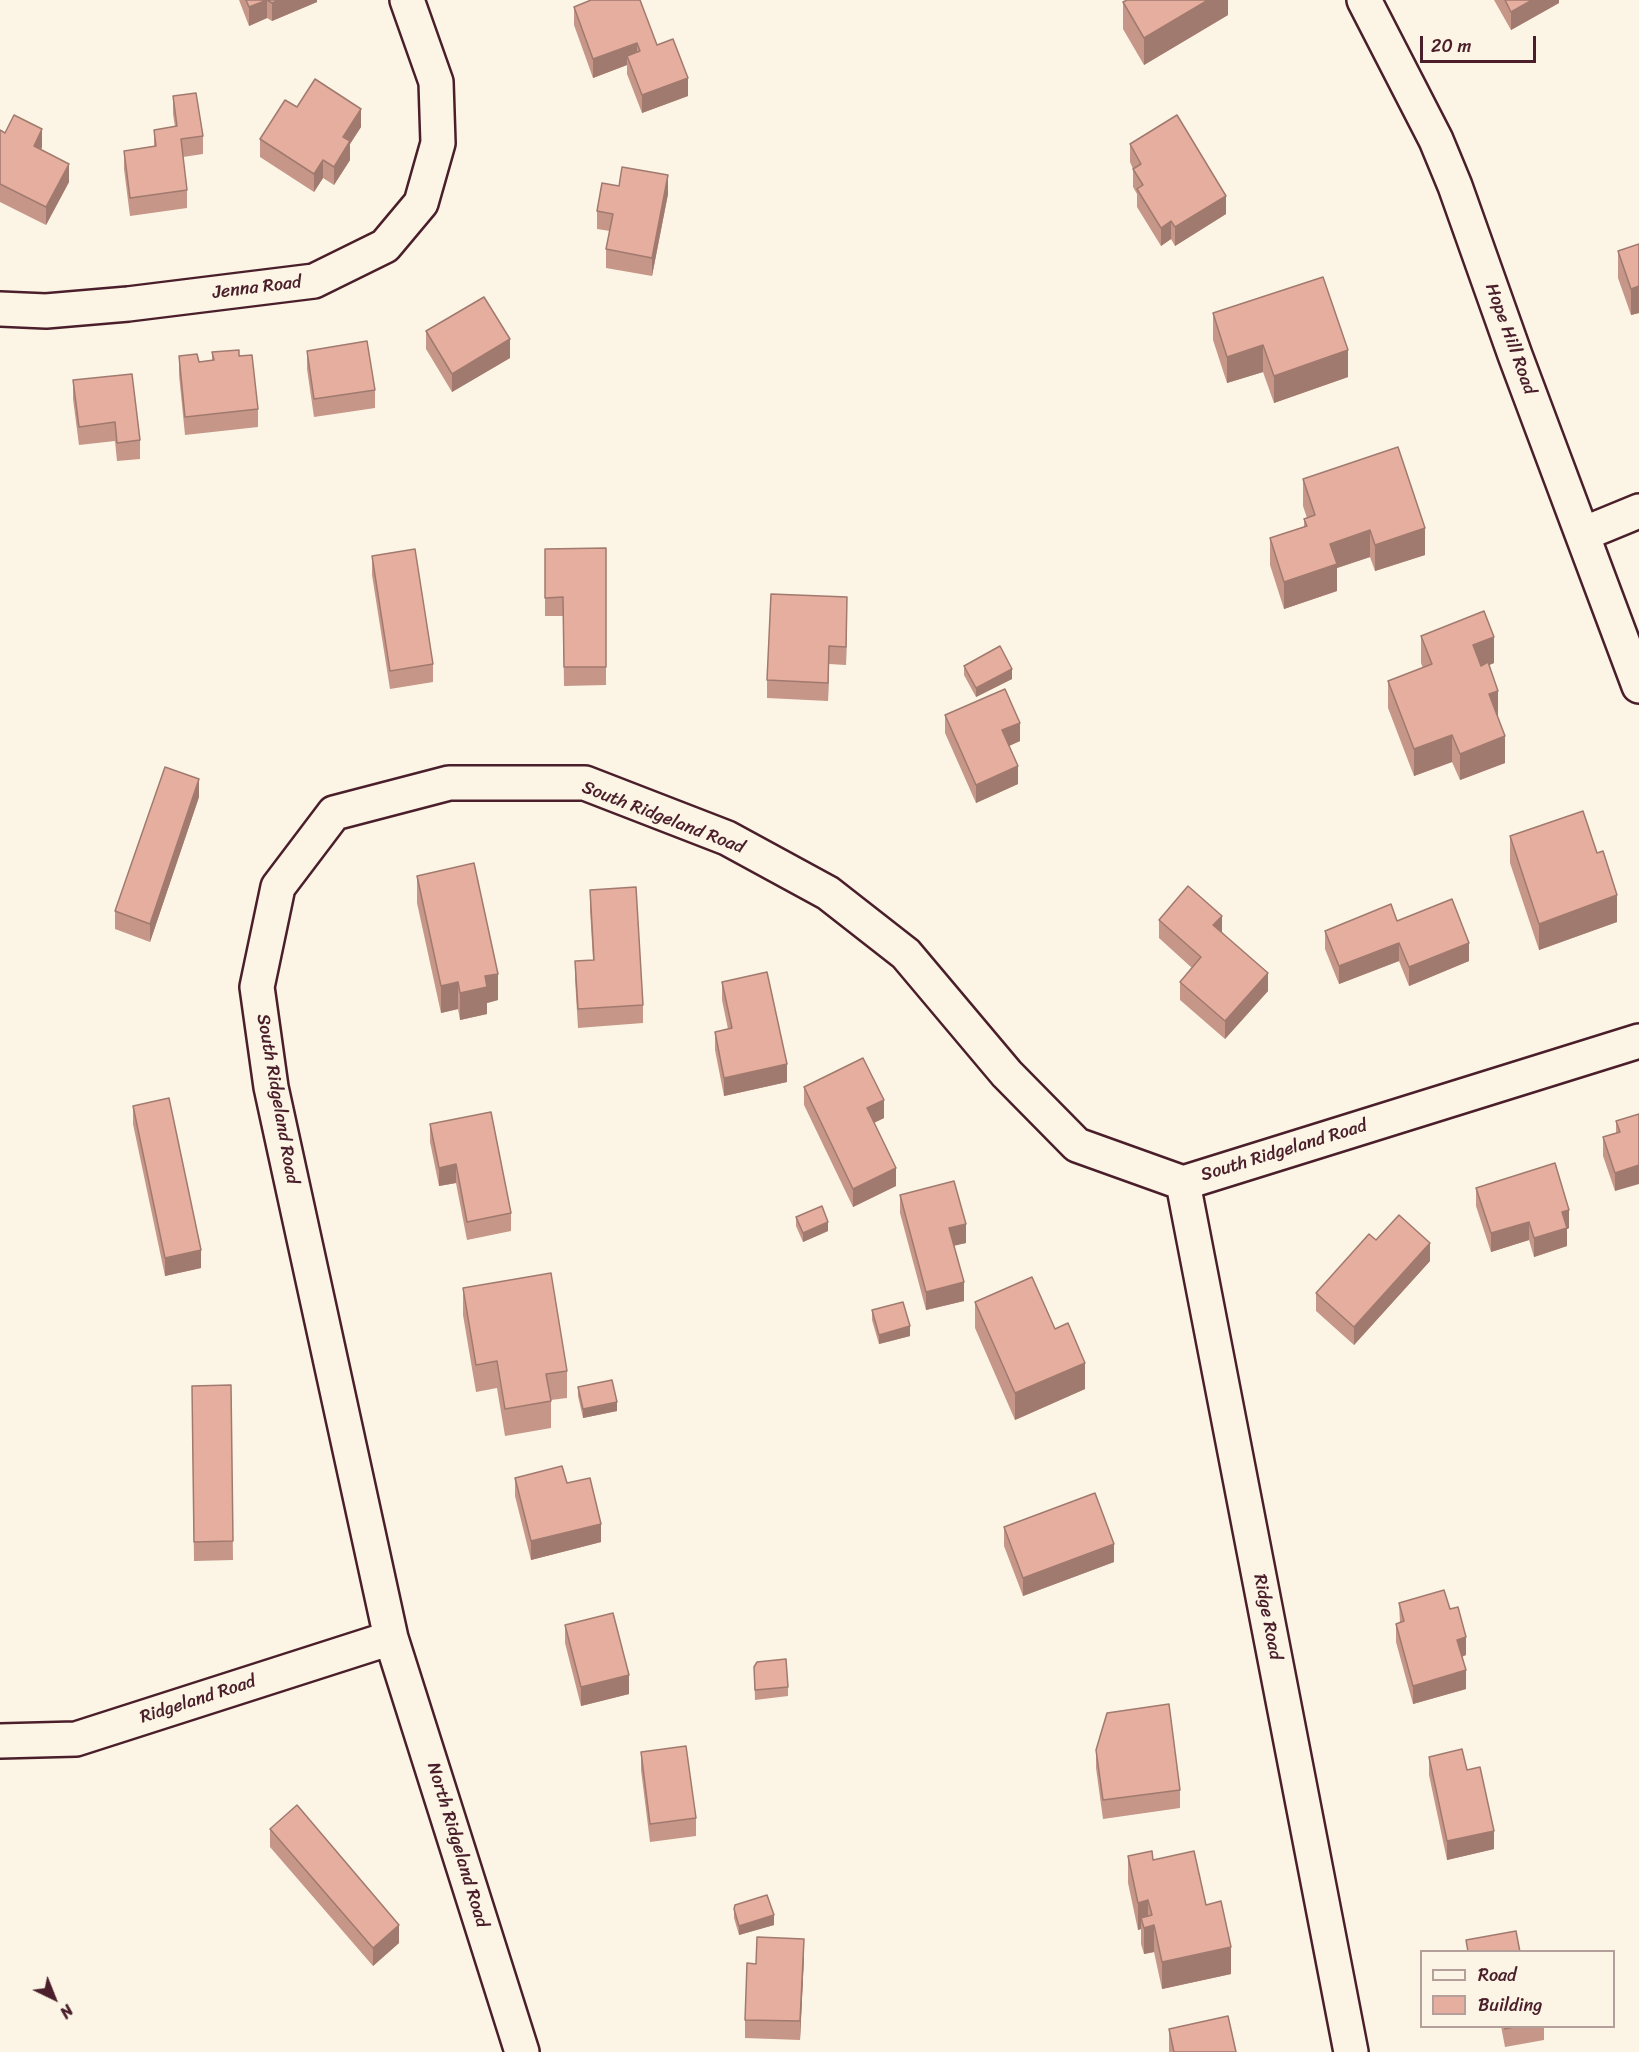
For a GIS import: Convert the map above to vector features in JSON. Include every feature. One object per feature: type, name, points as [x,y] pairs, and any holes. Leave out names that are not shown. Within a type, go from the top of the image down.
[{"type":"street","name":"Jenna Road","points":[[0,309],[58,310],[314,280],[385,246],[421,204],[438,143],[436,82],[407,0]]},
{"type":"street","name":"Hope Hill Road","points":[[1364,0],[1436,140],[1455,186],[1515,355],[1639,686]]},
{"type":"street","points":[[1582,534],[1639,511]]},
{"type":"street","name":"South Ridgeland Road","points":[[391,1638],[271,1087],[257,987],[278,887],[334,813],[449,783],[585,783],[727,838],[828,893],[906,954],[1007,1074],[1077,1145],[1184,1183],[1639,1041]]},
{"type":"street","name":"Ridge Road","points":[[1184,1183],[1351,2052]]},
{"type":"street","name":"Ridgeland Road","points":[[0,1741],[76,1739],[391,1638]]},
{"type":"street","name":"North Ridgeland Road","points":[[391,1638],[522,2052]]},
{"type":"building","points":[[246,0],[267,0],[249,7]]},
{"type":"building","points":[[591,0],[640,0],[657,45],[673,39],[688,78],[642,95],[627,56],[640,51],[637,43],[593,59],[574,7]]},
{"type":"building","points":[[1127,0],[1208,0],[1144,38],[1123,2]]},
{"type":"building","points":[[1505,0],[1532,0],[1511,12]]},
{"type":"building","points":[[315,79],[361,109],[343,137],[350,141],[334,167],[323,160],[314,174],[260,139],[285,100],[297,107]]},
{"type":"building","points":[[196,93],[203,136],[181,139],[187,190],[130,198],[124,151],[156,146],[154,130],[177,126],[173,96]]},
{"type":"building","points":[[14,115],[42,129],[34,146],[69,164],[46,207],[0,184],[0,130],[5,133]]},
{"type":"building","points":[[1177,115],[1226,196],[1175,227],[1171,221],[1161,228],[1137,189],[1143,185],[1133,169],[1141,164],[1130,144]]},
{"type":"building","points":[[622,167],[668,175],[652,258],[606,249],[613,214],[597,211],[602,183],[619,186]]},
{"type":"building","points":[[1639,244],[1639,286],[1631,289],[1618,251]]},
{"type":"building","points":[[1323,277],[1348,350],[1274,376],[1263,345],[1227,357],[1213,313]]},
{"type":"building","points":[[484,297],[510,339],[452,374],[426,331]]},
{"type":"building","points":[[367,341],[375,390],[314,399],[307,351]]},
{"type":"building","points":[[239,350],[239,356],[252,355],[258,409],[185,417],[179,356],[197,354],[199,362],[214,360],[212,352]]},
{"type":"building","points":[[132,374],[140,440],[117,443],[115,422],[79,427],[73,380]]},
{"type":"building","points":[[1398,447],[1425,528],[1375,545],[1370,530],[1330,544],[1337,564],[1284,582],[1270,538],[1307,526],[1304,519],[1315,515],[1303,479]]},
{"type":"building","points":[[606,548],[606,667],[564,667],[563,597],[545,598],[545,549]]},
{"type":"building","points":[[415,549],[433,664],[390,671],[372,556]]},
{"type":"building","points":[[771,594],[847,597],[846,647],[829,646],[828,683],[767,680]]},
{"type":"building","points":[[1484,611],[1494,637],[1473,645],[1481,666],[1488,662],[1498,691],[1489,694],[1505,736],[1460,754],[1452,735],[1414,749],[1388,681],[1432,664],[1421,636]]},
{"type":"building","points":[[1000,646],[1012,669],[976,688],[964,666]]},
{"type":"building","points":[[1005,689],[1020,723],[1002,730],[1018,766],[976,785],[945,715]]},
{"type":"building","points":[[165,767],[199,779],[150,924],[115,911]]},
{"type":"building","points":[[1583,811],[1597,853],[1603,851],[1617,895],[1539,924],[1510,836]]},
{"type":"building","points":[[474,863],[498,974],[485,976],[487,987],[460,993],[458,982],[441,986],[417,876]]},
{"type":"building","points":[[1188,886],[1222,916],[1213,925],[1268,973],[1225,1021],[1180,982],[1201,957],[1159,920]]},
{"type":"building","points":[[636,887],[643,1005],[578,1009],[575,961],[594,960],[590,890]]},
{"type":"building","points":[[1452,899],[1469,943],[1409,967],[1399,943],[1339,966],[1325,931],[1391,904],[1397,921]]},
{"type":"building","points":[[767,972],[787,1064],[724,1078],[715,1032],[732,1028],[722,982]]},
{"type":"building","points":[[863,1058],[884,1100],[867,1108],[896,1168],[853,1189],[804,1087]]},
{"type":"building","points":[[169,1098],[201,1250],[165,1258],[133,1106]]},
{"type":"building","points":[[491,1112],[511,1213],[467,1222],[456,1164],[439,1168],[430,1124]]},
{"type":"building","points":[[1639,1114],[1639,1165],[1615,1173],[1603,1137],[1620,1132],[1616,1121]]},
{"type":"building","points":[[1555,1163],[1569,1210],[1562,1212],[1567,1228],[1534,1238],[1529,1222],[1491,1233],[1476,1188]]},
{"type":"building","points":[[954,1181],[966,1224],[949,1228],[964,1282],[926,1292],[900,1195]]},
{"type":"building","points":[[822,1206],[828,1222],[803,1233],[796,1217]]},
{"type":"building","points":[[1399,1215],[1430,1243],[1354,1327],[1316,1293],[1369,1234],[1376,1240]]},
{"type":"building","points":[[551,1273],[567,1371],[546,1374],[551,1401],[505,1409],[497,1361],[476,1365],[463,1288]]},
{"type":"building","points":[[1032,1277],[1055,1329],[1068,1323],[1085,1363],[1015,1393],[975,1302]]},
{"type":"building","points":[[903,1302],[910,1326],[879,1335],[872,1310]]},
{"type":"building","points":[[612,1380],[617,1402],[583,1409],[578,1387]]},
{"type":"building","points":[[231,1385],[233,1541],[194,1542],[192,1386]]},
{"type":"building","points":[[562,1466],[567,1483],[590,1478],[601,1524],[531,1541],[515,1478]]},
{"type":"building","points":[[1095,1493],[1114,1544],[1023,1578],[1004,1527]]},
{"type":"building","points":[[1444,1590],[1450,1609],[1458,1607],[1466,1637],[1457,1640],[1466,1670],[1413,1686],[1396,1624],[1404,1621],[1399,1603]]},
{"type":"building","points":[[613,1613],[629,1675],[581,1687],[565,1625]]},
{"type":"building","points":[[786,1659],[788,1687],[755,1690],[754,1667],[757,1662]]},
{"type":"building","points":[[1169,1704],[1180,1790],[1103,1800],[1096,1750],[1107,1713]]},
{"type":"building","points":[[686,1746],[696,1818],[650,1824],[641,1752]]},
{"type":"building","points":[[1462,1749],[1467,1770],[1480,1767],[1494,1831],[1447,1841],[1429,1757]]},
{"type":"building","points":[[297,1805],[399,1925],[373,1948],[270,1829]]},
{"type":"building","points":[[1152,1851],[1153,1860],[1194,1851],[1206,1905],[1221,1901],[1231,1947],[1162,1962],[1154,1925],[1144,1928],[1141,1918],[1152,1915],[1148,1900],[1138,1903],[1128,1856]]},
{"type":"building","points":[[767,1895],[774,1915],[739,1926],[735,1905]]},
{"type":"building","points":[[1516,1931],[1520,1950],[1468,1950],[1466,1940]]},
{"type":"building","points":[[757,1937],[804,1939],[800,2021],[745,2020],[747,1963],[756,1964]]},
{"type":"building","points":[[1228,2016],[1236,2052],[1174,2052],[1169,2029]]}]
